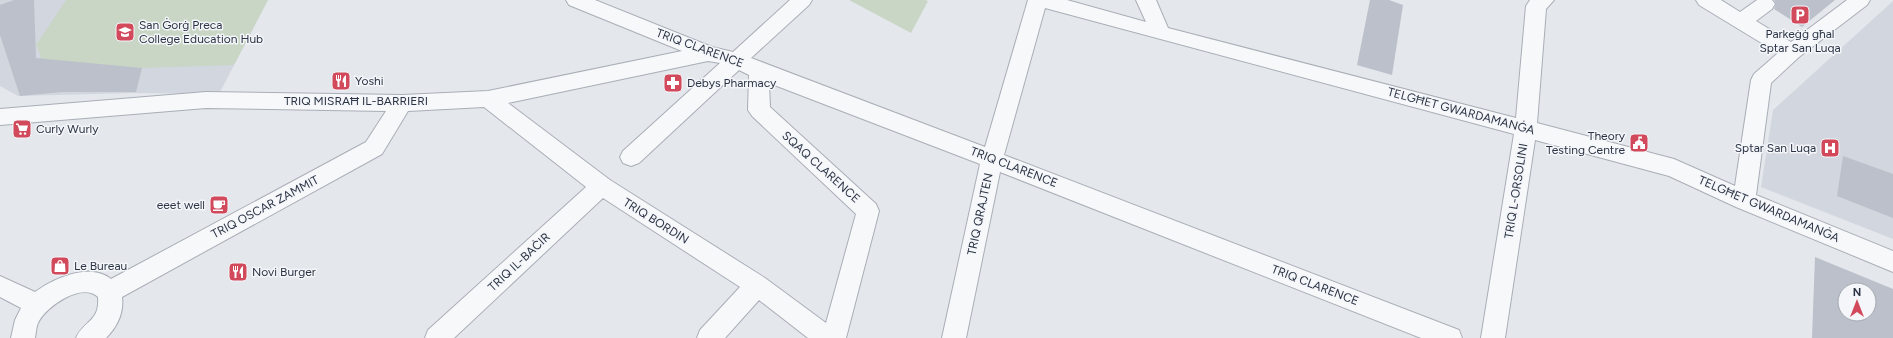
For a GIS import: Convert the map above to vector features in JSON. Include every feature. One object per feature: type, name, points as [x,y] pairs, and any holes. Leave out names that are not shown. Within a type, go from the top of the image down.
[{"type":"street","name":"TRIQ CLARENCE","points":[[576,0],[708,53],[736,60],[759,71],[992,159],[1450,338]]},
{"type":"street","points":[[631,157],[802,0]]},
{"type":"street","name":"TRIQ QRAJTEN","points":[[954,338],[992,159],[1038,0]]},
{"type":"street","name":"TELGĦET GWARDAMANĠA","points":[[1042,0],[1161,33],[1674,168],[1744,200],[1893,262]]},
{"type":"street","points":[[1146,0],[1161,33]]},
{"type":"street","name":"TRIQ L-ORSOLINI","points":[[1493,338],[1526,128],[1536,6],[1544,0]]},
{"type":"street","points":[[1706,0],[1792,52]]},
{"type":"street","points":[[1744,200],[1761,80],[1792,52],[1860,0]]},
{"type":"street","points":[[1741,21],[1766,4]]},
{"type":"street","name":"TRIQ MISRAĦ IL-BARRIERI","points":[[0,117],[206,100],[402,103],[488,99],[708,53]]},
{"type":"street","name":"SQAQ CLARENCE","points":[[759,71],[759,110],[868,211],[834,338]]},
{"type":"street","name":"TRIQ BORDIN","points":[[488,99],[602,186],[757,285],[827,338]]},
{"type":"street","name":"TRIQ OSCAR ZAMMIT","points":[[109,292],[374,148],[402,103]]},
{"type":"street","name":"TRIQ IL-BAĊIR","points":[[437,338],[602,186]]},
{"type":"street","points":[[23,338],[23,328],[28,316],[37,304],[55,291],[80,282],[92,282],[103,285],[109,292],[112,300],[110,311],[96,336]]},
{"type":"street","points":[[709,338],[757,285]]},
{"type":"street","points":[[0,286],[37,304]]},
{"type":"shaded area","name":"San Ġorġ Preca College Education Hub","points":[[0,0],[268,0],[219,94],[135,93],[18,96],[0,86]]},
{"type":"shaded area","name":"Sptar San Luqa","points":[[1893,1],[1893,239],[1761,187],[1773,110]]},
{"type":"green space","points":[[66,0],[268,0],[234,65],[142,68],[39,60],[41,56],[36,45]]},
{"type":"green space","points":[[849,0],[925,0],[928,1],[911,33]]},
{"type":"building","points":[[14,0],[34,0],[36,58],[142,68],[136,92],[61,92],[20,96],[0,35],[0,5]]},
{"type":"building","points":[[1370,0],[1389,0],[1403,5],[1392,75],[1357,65]]},
{"type":"building","name":"Parkeġġ għal Sptar San Luqa","points":[[1774,0],[1835,0],[1802,27],[1774,9],[1776,4]]},
{"type":"building","points":[[1843,156],[1893,174],[1893,218],[1837,196]]},
{"type":"building","points":[[1815,257],[1876,282],[1837,282],[1837,322],[1877,322],[1877,282],[1893,289],[1893,338],[1812,338]]},
{"type":"place","name":"Parkeġġ għal Sptar San Luqa","points":[[1800,15]]},
{"type":"place","name":"San Ġorġ Preca College Education Hub","points":[[125,32]]},
{"type":"place","name":"Yoshi","points":[[341,81]]},
{"type":"place","name":"Debys Pharmacy","points":[[673,83]]},
{"type":"place","name":"Curly Wurly","points":[[22,129]]},
{"type":"place","name":"Theory Testing Centre","points":[[1639,143]]},
{"type":"place","name":"Sptar San Luqa","points":[[1830,148]]},
{"type":"place","name":"eeet well","points":[[219,205]]},
{"type":"place","name":"Le Bureau","points":[[60,266]]},
{"type":"place","name":"Novi Burger","points":[[238,272]]}]
